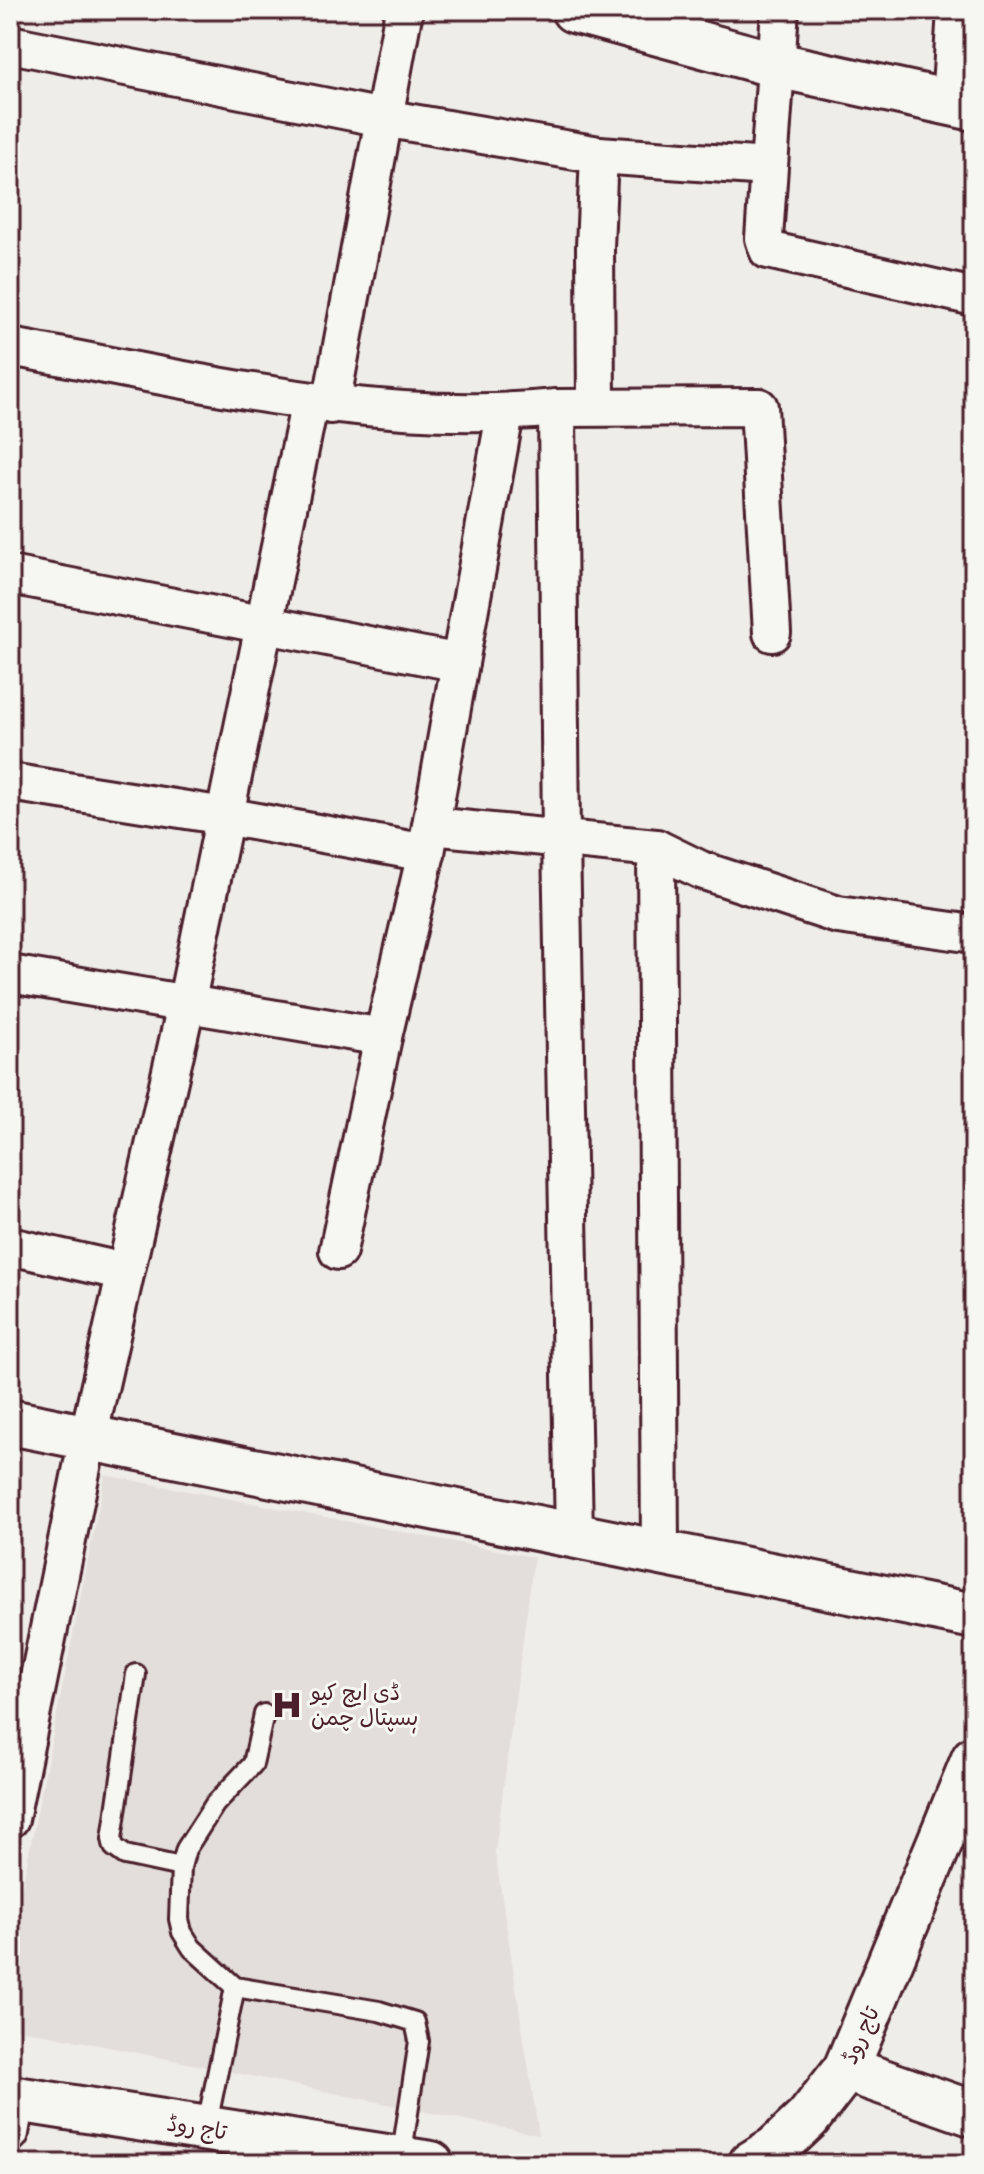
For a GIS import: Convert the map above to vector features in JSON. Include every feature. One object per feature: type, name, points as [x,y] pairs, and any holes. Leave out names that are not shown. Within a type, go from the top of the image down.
[{"type":"street","points":[[10,1819],[24,1675],[88,1438],[186,1005],[265,625],[320,403],[404,10]]},
{"type":"street","points":[[574,10],[777,65],[962,105],[956,10]]},
{"type":"street","points":[[780,10],[764,238],[768,250],[974,297]]},
{"type":"street","points":[[10,44],[383,118],[599,155],[768,167]]},
{"type":"street","points":[[596,407],[595,247],[599,155]]},
{"type":"street","points":[[10,347],[320,403],[505,414],[557,408],[759,407],[772,633]]},
{"type":"street","points":[[557,408],[561,840],[574,1536]]},
{"type":"street","points":[[338,1251],[428,840],[505,414]]},
{"type":"street","points":[[10,575],[460,663]]},
{"type":"street","points":[[10,782],[225,816],[428,840],[561,840],[656,848],[701,870],[838,915],[974,934]]},
{"type":"street","points":[[656,848],[660,1553]]},
{"type":"street","points":[[10,974],[383,1037]]},
{"type":"street","points":[[10,1246],[125,1272]]},
{"type":"street","points":[[10,1422],[974,1616]]},
{"type":"street","name":"تاج روڈ","points":[[751,2164],[775,2149],[808,2118],[846,2069],[974,1759]]},
{"type":"street","points":[[846,2069],[974,2114]]},
{"type":"street","name":"تاج روڈ","points":[[12,2110],[206,2129],[416,2162]]},
{"type":"lane","points":[[136,1674],[112,1839],[114,1847],[125,1855],[181,1867]]},
{"type":"lane","points":[[264,1714],[253,1764],[205,1816],[186,1849],[181,1867],[179,1919],[182,1932],[192,1948],[235,1987],[379,2011],[415,2022],[419,2041],[416,2162]]},
{"type":"lane","points":[[206,2129],[235,1987]]},
{"type":"shaded area","name":"ڈی ایچ کیو ہسپتال چمن","points":[[105,1475],[534,1557],[495,1852],[539,2135],[10,2027],[10,1947]]},
{"type":"place","name":"ڈی ایچ کیو ہسپتال چمن","points":[[287,1705]]}]
